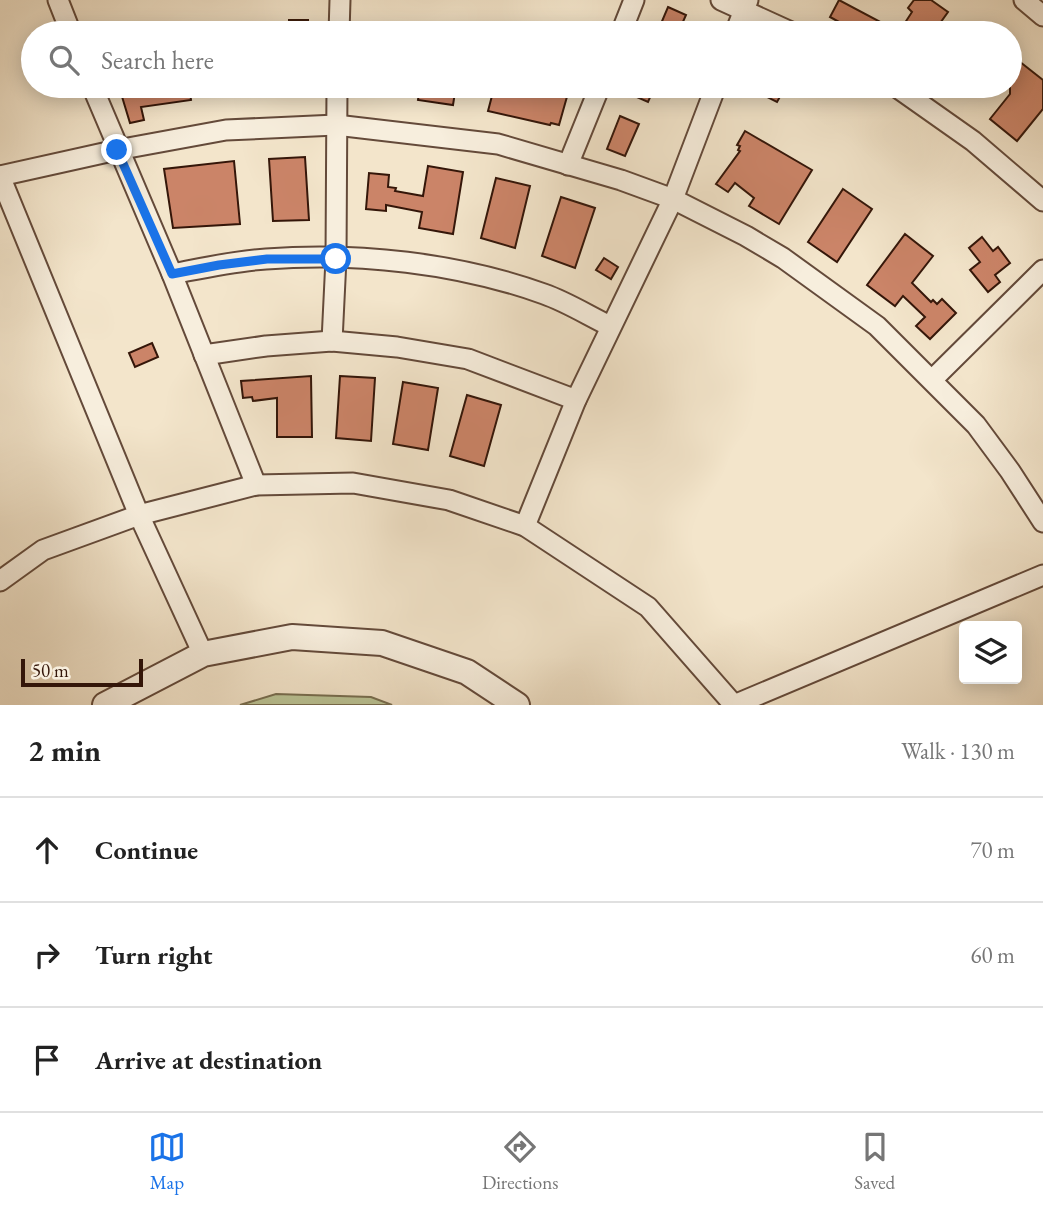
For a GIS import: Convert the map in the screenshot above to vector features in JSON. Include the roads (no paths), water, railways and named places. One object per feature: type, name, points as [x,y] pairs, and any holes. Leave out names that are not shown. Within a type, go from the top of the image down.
[{"type":"street","points":[[58,0],[66,21]]},
{"type":"street","points":[[339,21],[340,0]]},
{"type":"street","points":[[626,21],[634,0]]},
{"type":"street","points":[[721,0],[746,5],[773,21]]},
{"type":"street","points":[[1027,1],[1043,16]]},
{"type":"street","points":[[97,98],[172,274],[256,485]]},
{"type":"street","points":[[332,341],[336,259],[337,98]]},
{"type":"street","points":[[568,165],[595,98]]},
{"type":"street","points":[[525,526],[576,400],[673,200],[711,98]]},
{"type":"street","points":[[912,98],[973,141],[1043,201]]},
{"type":"street","points":[[203,654],[139,515],[0,176],[117,150],[226,130],[336,125],[498,145],[621,180],[673,200],[783,258],[877,326],[976,425],[1043,522]]},
{"type":"street","points":[[172,274],[267,259],[398,262],[469,272],[545,294],[610,326]]},
{"type":"street","points":[[932,380],[1043,270]]},
{"type":"street","points":[[204,355],[266,346],[332,341],[397,348],[468,359],[576,400]]},
{"type":"street","points":[[0,581],[43,551],[139,515],[256,485],[353,483],[449,500],[525,526],[648,607],[734,705],[1043,575]]},
{"type":"street","points":[[105,705],[203,654],[292,637],[382,643],[467,672],[517,705]]}]
